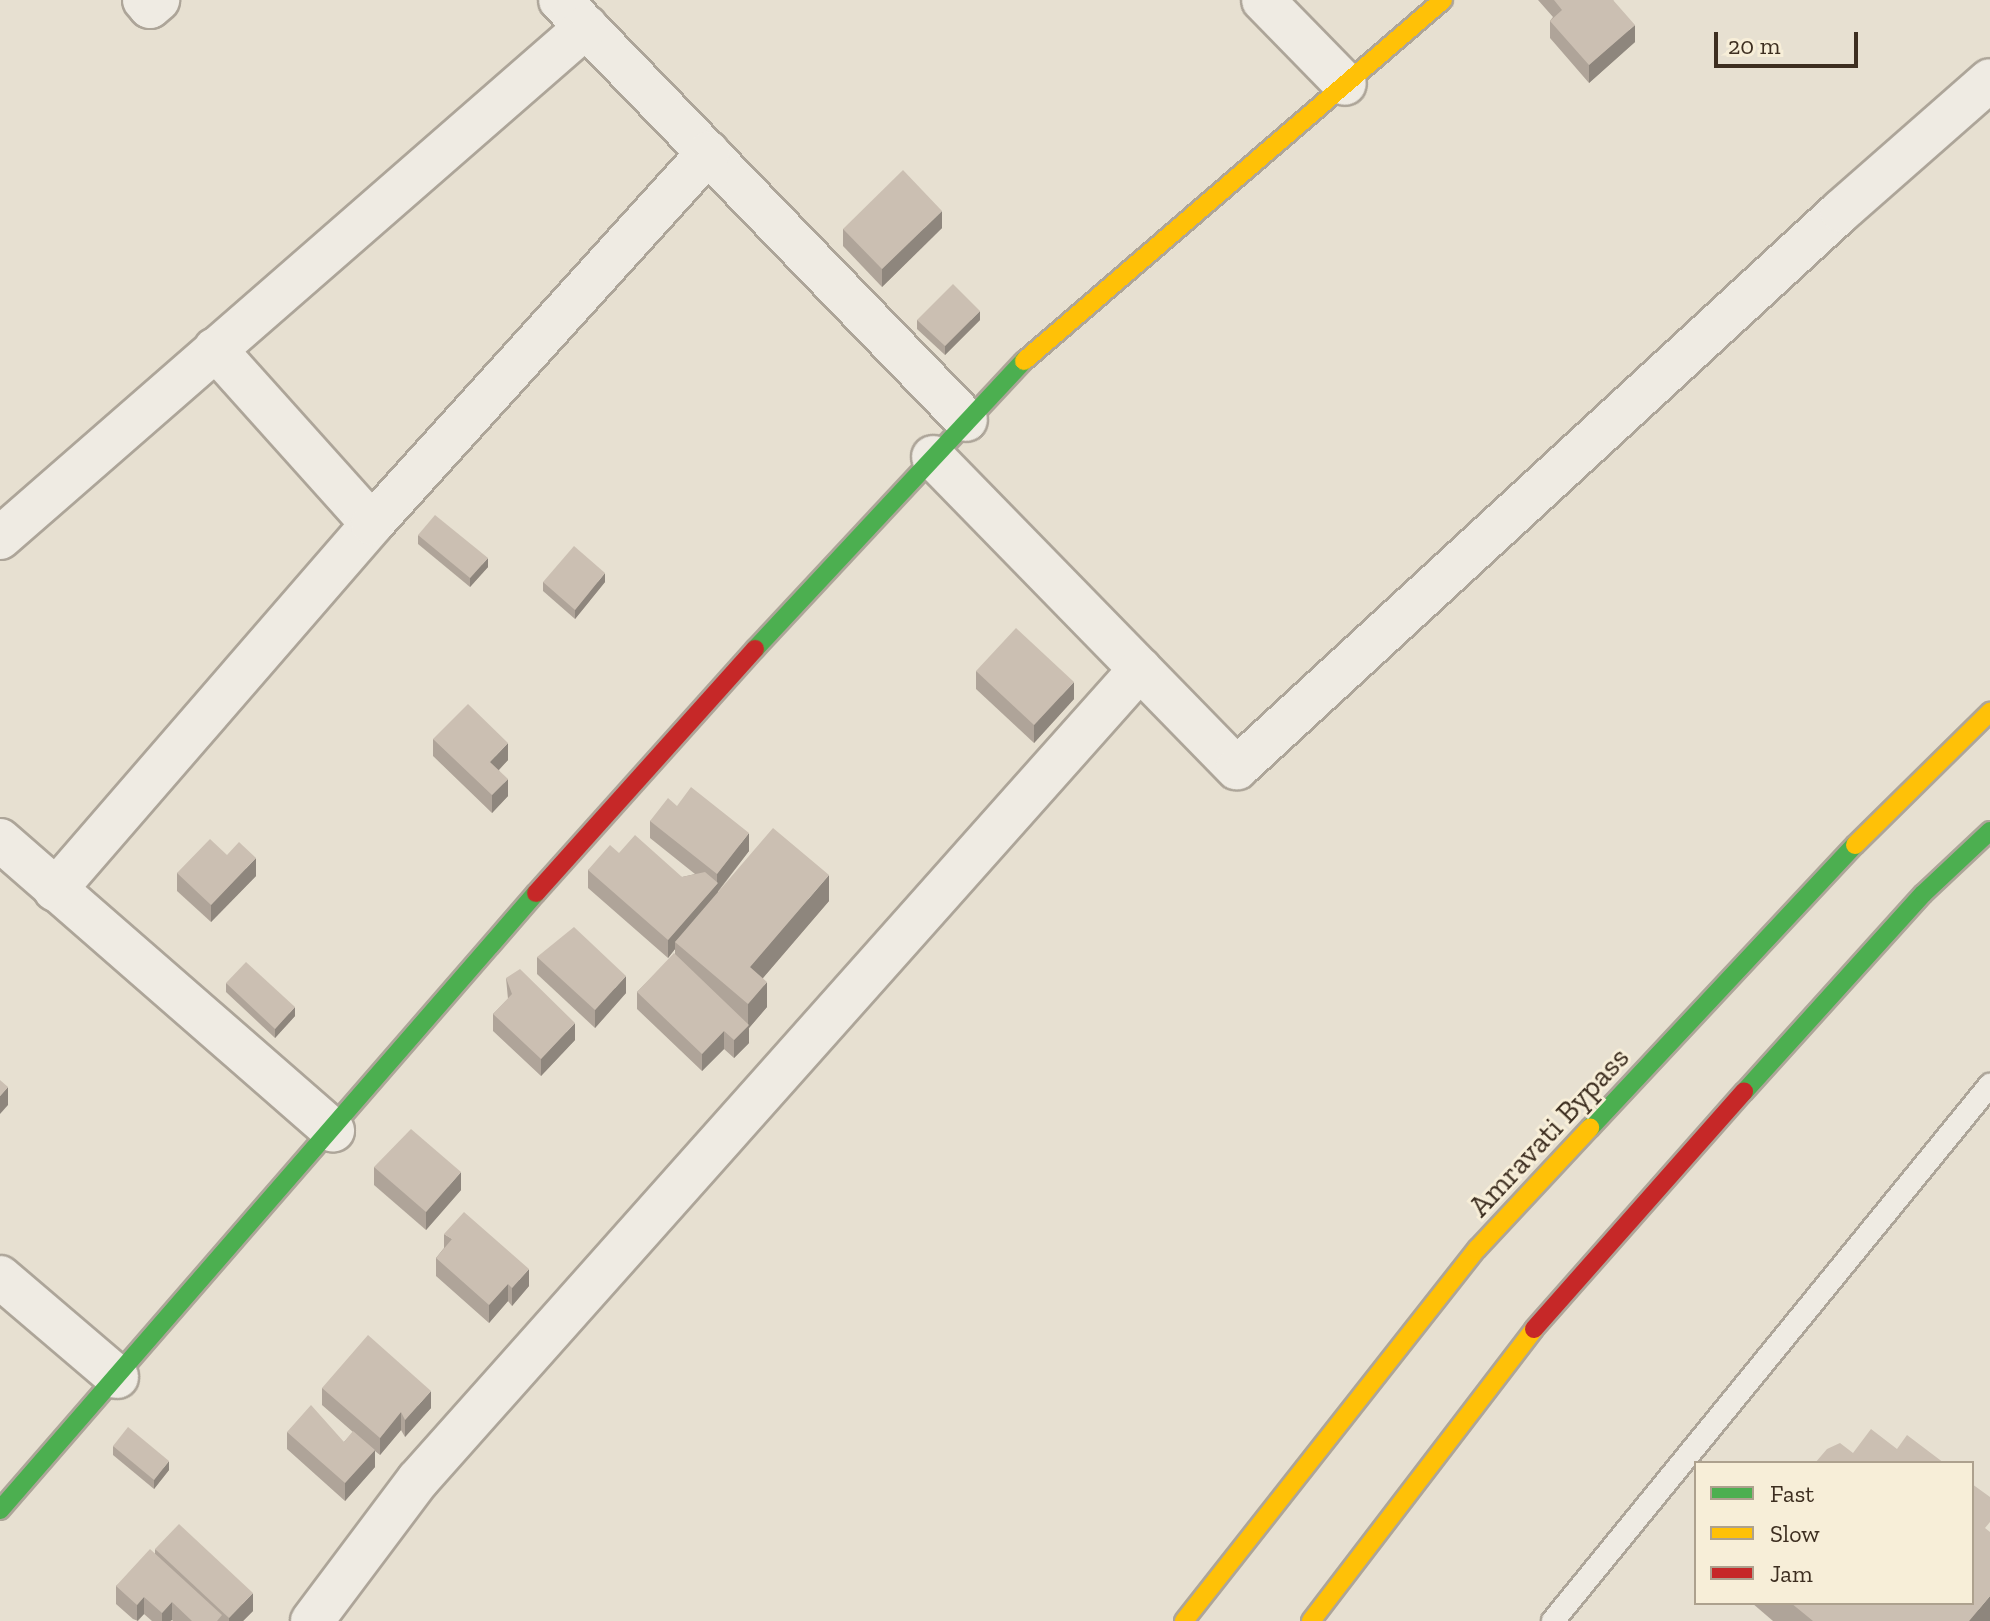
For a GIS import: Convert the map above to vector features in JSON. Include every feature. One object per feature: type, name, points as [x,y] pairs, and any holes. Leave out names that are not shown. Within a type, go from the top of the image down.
[{"type":"main road","points":[[0,1510],[627,788],[1005,378],[1443,0]]},
{"type":"main road","name":"Amravati Bypass","points":[[1184,1621],[1477,1249],[1855,845],[1990,712]]},
{"type":"main road","points":[[1311,1621],[1562,1293],[1923,894],[1990,831]]},
{"type":"street","points":[[144,0],[150,7],[158,0]]},
{"type":"street","points":[[1263,0],[1345,84]]},
{"type":"street","points":[[0,538],[215,349],[573,13],[966,420]]},
{"type":"street","points":[[933,457],[1237,768],[1841,211],[1990,80]]},
{"type":"street","points":[[55,890],[372,524],[708,153]]},
{"type":"street","points":[[215,349],[372,524]]},
{"type":"street","points":[[312,1621],[418,1480],[1140,669]]},
{"type":"street","points":[[0,840],[333,1130]]},
{"type":"street","points":[[0,1277],[117,1377]]},
{"type":"lane","points":[[1553,1621],[1990,1085]]},
{"type":"building","points":[[1554,0],[1613,0],[1635,25],[1589,65],[1550,21],[1562,10]]},
{"type":"building","points":[[903,170],[942,211],[882,269],[843,229]]},
{"type":"building","points":[[953,284],[980,311],[945,346],[917,320]]},
{"type":"building","points":[[435,515],[488,558],[470,578],[418,535]]},
{"type":"building","points":[[574,546],[605,573],[575,610],[543,582]]},
{"type":"building","points":[[1016,628],[1074,682],[1034,725],[976,671]]},
{"type":"building","points":[[468,704],[508,743],[490,762],[508,779],[492,795],[433,739]]},
{"type":"building","points":[[691,787],[749,833],[717,874],[650,821],[668,798],[677,806]]},
{"type":"building","points":[[773,828],[829,875],[750,967],[767,982],[748,1004],[675,942]]},
{"type":"building","points":[[635,835],[682,877],[705,872],[718,883],[668,940],[588,870],[610,845],[619,853]]},
{"type":"building","points":[[210,839],[227,855],[239,842],[256,858],[211,905],[177,873]]},
{"type":"building","points":[[574,927],[626,976],[595,1010],[537,957]]},
{"type":"building","points":[[674,953],[749,1025],[734,1040],[724,1031],[702,1054],[637,992]]},
{"type":"building","points":[[246,962],[295,1007],[275,1029],[226,983]]},
{"type":"building","points":[[520,969],[575,1023],[541,1059],[493,1014],[512,994],[506,978]]},
{"type":"building","points":[[0,1080],[8,1087],[0,1096]]},
{"type":"building","points":[[411,1129],[461,1172],[426,1212],[374,1167]]},
{"type":"building","points":[[464,1212],[529,1269],[512,1288],[508,1284],[489,1305],[436,1258],[452,1239],[444,1234]]},
{"type":"building","points":[[368,1335],[431,1391],[405,1420],[401,1412],[380,1438],[322,1388]]},
{"type":"building","points":[[311,1405],[344,1442],[353,1431],[375,1450],[345,1483],[287,1432]]},
{"type":"building","points":[[128,1427],[169,1461],[154,1480],[113,1446]]},
{"type":"building","points":[[1871,1429],[1897,1449],[1907,1435],[1941,1461],[1817,1461],[1827,1449],[1840,1443],[1853,1453]]},
{"type":"building","points":[[1974,1485],[1990,1497],[1990,1522],[1985,1528],[1990,1532],[1990,1596],[1969,1621],[1813,1621],[1793,1605],[1974,1605]]},
{"type":"building","points":[[179,1524],[253,1593],[229,1618],[155,1549]]},
{"type":"building","points":[[150,1549],[222,1615],[217,1621],[192,1621],[172,1602],[162,1613],[144,1597],[137,1605],[116,1586]]},
{"type":"traffic: fast","points":[[755,649],[1024,361]]},
{"type":"traffic: fast","points":[[1744,1092],[1923,894],[1990,831]]},
{"type":"traffic: fast","points":[[1590,1128],[1855,845]]},
{"type":"traffic: fast","points":[[0,1510],[536,893]]},
{"type":"traffic: slow","points":[[1024,361],[1443,0]]},
{"type":"traffic: slow","points":[[1855,845],[1990,712]]},
{"type":"traffic: slow","points":[[1184,1621],[1477,1249],[1590,1128]]},
{"type":"traffic: slow","points":[[1311,1621],[1534,1329]]},
{"type":"traffic: jam","points":[[536,893],[755,649]]},
{"type":"traffic: jam","points":[[1534,1329],[1744,1092]]}]
